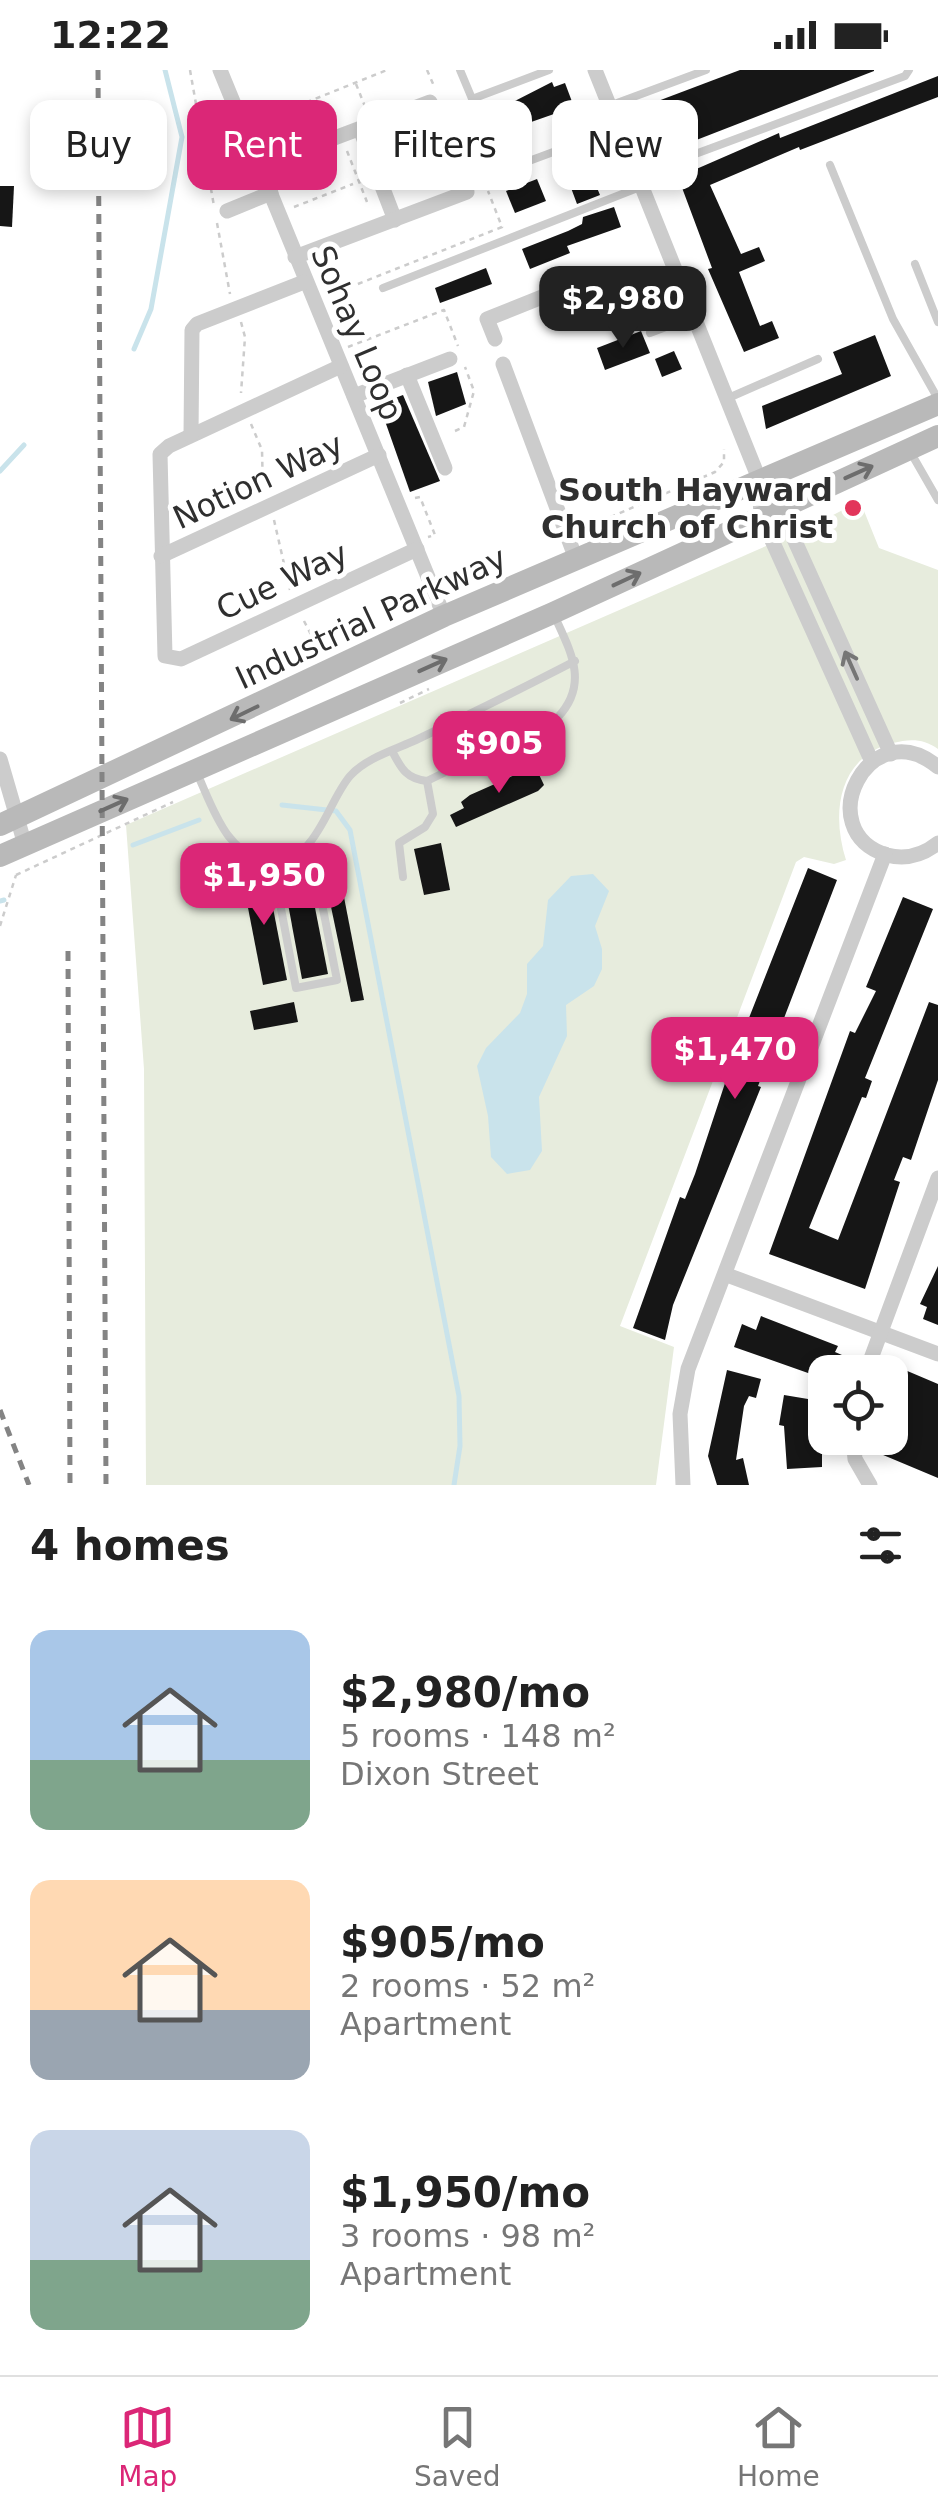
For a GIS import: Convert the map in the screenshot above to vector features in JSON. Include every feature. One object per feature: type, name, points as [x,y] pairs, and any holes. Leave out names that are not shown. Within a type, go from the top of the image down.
[{"type":"main road","name":"Industrial Parkway","points":[[8,821],[444,616],[938,402]]},
{"type":"main road","name":"Industrial Parkway","points":[[0,856],[553,613],[938,436]]},
{"type":"street","name":"Sohay Loop","points":[[220,70],[232,100]]},
{"type":"street","points":[[596,70],[607,100]]},
{"type":"street","name":"Sohay Loop","points":[[270,190],[304,282],[444,616]]},
{"type":"street","points":[[386,190],[395,220]]},
{"type":"street","points":[[641,190],[872,762]]},
{"type":"street","points":[[295,257],[467,192]]},
{"type":"street","points":[[228,211],[271,193]]},
{"type":"street","points":[[191,435],[192,330],[196,324],[304,282]]},
{"type":"street","points":[[494,339],[488,319],[557,291]]},
{"type":"street","points":[[354,396],[450,359]]},
{"type":"street","points":[[504,364],[576,559]]},
{"type":"street","points":[[161,556],[158,460],[163,449],[341,366]]},
{"type":"street","points":[[407,375],[446,468]]},
{"type":"street","name":"Notion Way","points":[[161,556],[378,455]]},
{"type":"street","points":[[771,512],[891,754]]},
{"type":"street","name":"Cue Way","points":[[161,556],[163,650],[170,659],[181,659],[417,550]]},
{"type":"street","points":[[938,767],[921,756],[891,754],[872,762],[854,783],[851,814],[865,842],[885,854],[915,856],[938,843]]},
{"type":"street","points":[[0,758],[8,821],[25,845]]},
{"type":"street","points":[[683,1485],[680,1414],[688,1369],[885,854]]},
{"type":"street","points":[[871,1355],[938,1178]]},
{"type":"street","points":[[727,1275],[938,1354]]},
{"type":"street","points":[[855,1455],[870,1485]]},
{"type":"lane","points":[[460,70],[472,99],[548,70]]},
{"type":"lane","points":[[625,100],[706,70]]},
{"type":"lane","points":[[698,158],[905,76],[909,70]]},
{"type":"lane","points":[[830,165],[893,319],[938,402]]},
{"type":"lane","points":[[383,288],[619,190]]},
{"type":"lane","points":[[916,264],[938,322]]},
{"type":"lane","points":[[650,333],[694,316]]},
{"type":"lane","points":[[726,400],[818,359]]},
{"type":"lane","points":[[908,449],[926,472],[938,500]]},
{"type":"lane","points":[[392,751],[413,780],[426,781],[558,717],[570,704],[576,662],[553,613]]},
{"type":"lane","points":[[194,769],[230,840],[250,856],[272,861],[290,858],[310,844],[337,794],[366,762],[576,662]]},
{"type":"lane","points":[[403,877],[398,844],[425,827],[433,814],[426,781]]},
{"type":"lane","points":[[272,861],[296,988],[337,980],[310,844]]},
{"type":"path","points":[[190,70],[224,273],[232,300]]},
{"type":"path","points":[[312,100],[387,70]]},
{"type":"path","points":[[427,70],[435,100]]},
{"type":"path","points":[[355,82],[359,100]]},
{"type":"path","points":[[347,150],[357,176]]},
{"type":"path","points":[[288,209],[357,180]]},
{"type":"path","points":[[353,184],[357,185]]},
{"type":"path","points":[[362,190],[367,202]]},
{"type":"path","points":[[322,298],[502,227],[488,192]]},
{"type":"path","points":[[238,316],[245,337],[241,403]]},
{"type":"path","points":[[250,422],[262,450],[265,499]]},
{"type":"path","points":[[573,534],[715,472],[724,462],[724,448]]},
{"type":"path","points":[[274,519],[292,596]]},
{"type":"path","points":[[302,616],[320,652]]},
{"type":"path","points":[[0,926],[25,845]]},
{"type":"shaded area","points":[[860,501],[879,548],[938,570],[938,749],[921,741],[905,741],[875,750],[860,761],[843,789],[840,806],[846,860],[834,864],[804,857],[796,862],[620,1326],[674,1347],[656,1485],[146,1485],[144,1069],[126,825],[812,526]]},
{"type":"water","points":[[593,874],[609,891],[595,926],[602,949],[602,969],[594,986],[566,1005],[567,1036],[539,1097],[542,1151],[530,1170],[507,1174],[491,1157],[488,1116],[477,1066],[486,1048],[520,1013],[527,994],[527,964],[543,946],[548,900],[571,876]]},
{"type":"building","points":[[740,70],[874,70],[698,139],[698,100],[661,100]]},
{"type":"building","points":[[938,76],[938,97],[800,150],[799,147],[710,185],[741,254],[759,247],[765,261],[739,272],[760,326],[772,321],[779,338],[744,352],[708,269],[712,268],[683,190],[698,190],[698,168],[779,133],[780,138]]},
{"type":"building","points":[[552,82],[554,87],[565,83],[571,100],[552,100],[552,115],[532,122],[532,100],[517,100]]},
{"type":"building","points":[[537,179],[546,201],[515,213],[506,191],[532,190],[532,181]]},
{"type":"building","points":[[0,186],[14,186],[12,227],[0,226]]},
{"type":"building","points":[[572,190],[598,190],[600,195],[577,204]]},
{"type":"building","points":[[614,207],[621,227],[567,246],[570,253],[530,269],[522,249],[582,224],[583,217]]},
{"type":"building","points":[[486,268],[492,284],[440,303],[435,288]]},
{"type":"building","points":[[641,331],[650,353],[605,370],[597,348]]},
{"type":"building","points":[[875,335],[891,376],[766,429],[762,406],[842,374],[833,352]]},
{"type":"building","points":[[674,351],[682,369],[662,377],[655,359]]},
{"type":"building","points":[[457,372],[466,404],[436,416],[428,382]]},
{"type":"building","points":[[403,395],[440,481],[410,492],[379,404]]},
{"type":"building","points":[[535,766],[544,785],[538,791],[456,827],[450,815],[464,808],[461,802],[470,795]]},
{"type":"building","points":[[441,843],[450,890],[424,895],[414,849]]},
{"type":"building","points":[[336,856],[364,1000],[351,1002],[322,864],[323,858]]},
{"type":"building","points":[[307,867],[328,974],[302,979],[282,872]]},
{"type":"building","points":[[808,868],[837,880],[758,1086],[761,1087],[673,1305],[665,1340],[633,1328],[680,1197],[685,1199],[695,1174],[734,1056]]},
{"type":"building","points":[[266,872],[287,980],[263,985],[242,877]]},
{"type":"building","points":[[903,897],[933,909],[865,1078],[872,1081],[866,1098],[862,1097],[809,1228],[838,1240],[929,1002],[938,1005],[938,1080],[911,1160],[903,1157],[894,1180],[900,1182],[865,1289],[769,1254],[850,1031],[855,1033],[876,991],[866,987]]},
{"type":"building","points":[[294,1002],[298,1022],[254,1030],[250,1011]]},
{"type":"building","points":[[938,1266],[938,1325],[923,1319],[927,1307],[920,1304]]},
{"type":"building","points":[[761,1316],[838,1346],[835,1352],[842,1355],[808,1355],[808,1373],[734,1347],[742,1324],[756,1330]]},
{"type":"building","points":[[727,1370],[761,1379],[756,1398],[749,1396],[744,1406],[736,1460],[743,1458],[749,1485],[717,1485],[708,1456]]},
{"type":"building","points":[[908,1371],[938,1384],[938,1478],[883,1455],[908,1455]]},
{"type":"building","points":[[784,1395],[808,1399],[808,1455],[822,1455],[822,1467],[787,1469],[784,1426],[779,1425]]},
{"type":"waterway","points":[[134,349],[151,309],[182,137],[165,70]]},
{"type":"waterway","points":[[0,471],[24,445]]},
{"type":"waterway","points":[[282,805],[336,811],[350,830],[459,1396],[460,1446],[454,1485]]},
{"type":"waterway","points":[[133,845],[199,820]]},
{"type":"waterway","points":[[0,901],[4,900]]},
{"type":"railway","points":[[98,70],[106,1485]]},
{"type":"railway","points":[[68,951],[70,1485]]},
{"type":"railway","points":[[0,1410],[29,1485]]},
{"type":"place","name":"South Hayward Church of Christ","points":[[853,508]]}]
